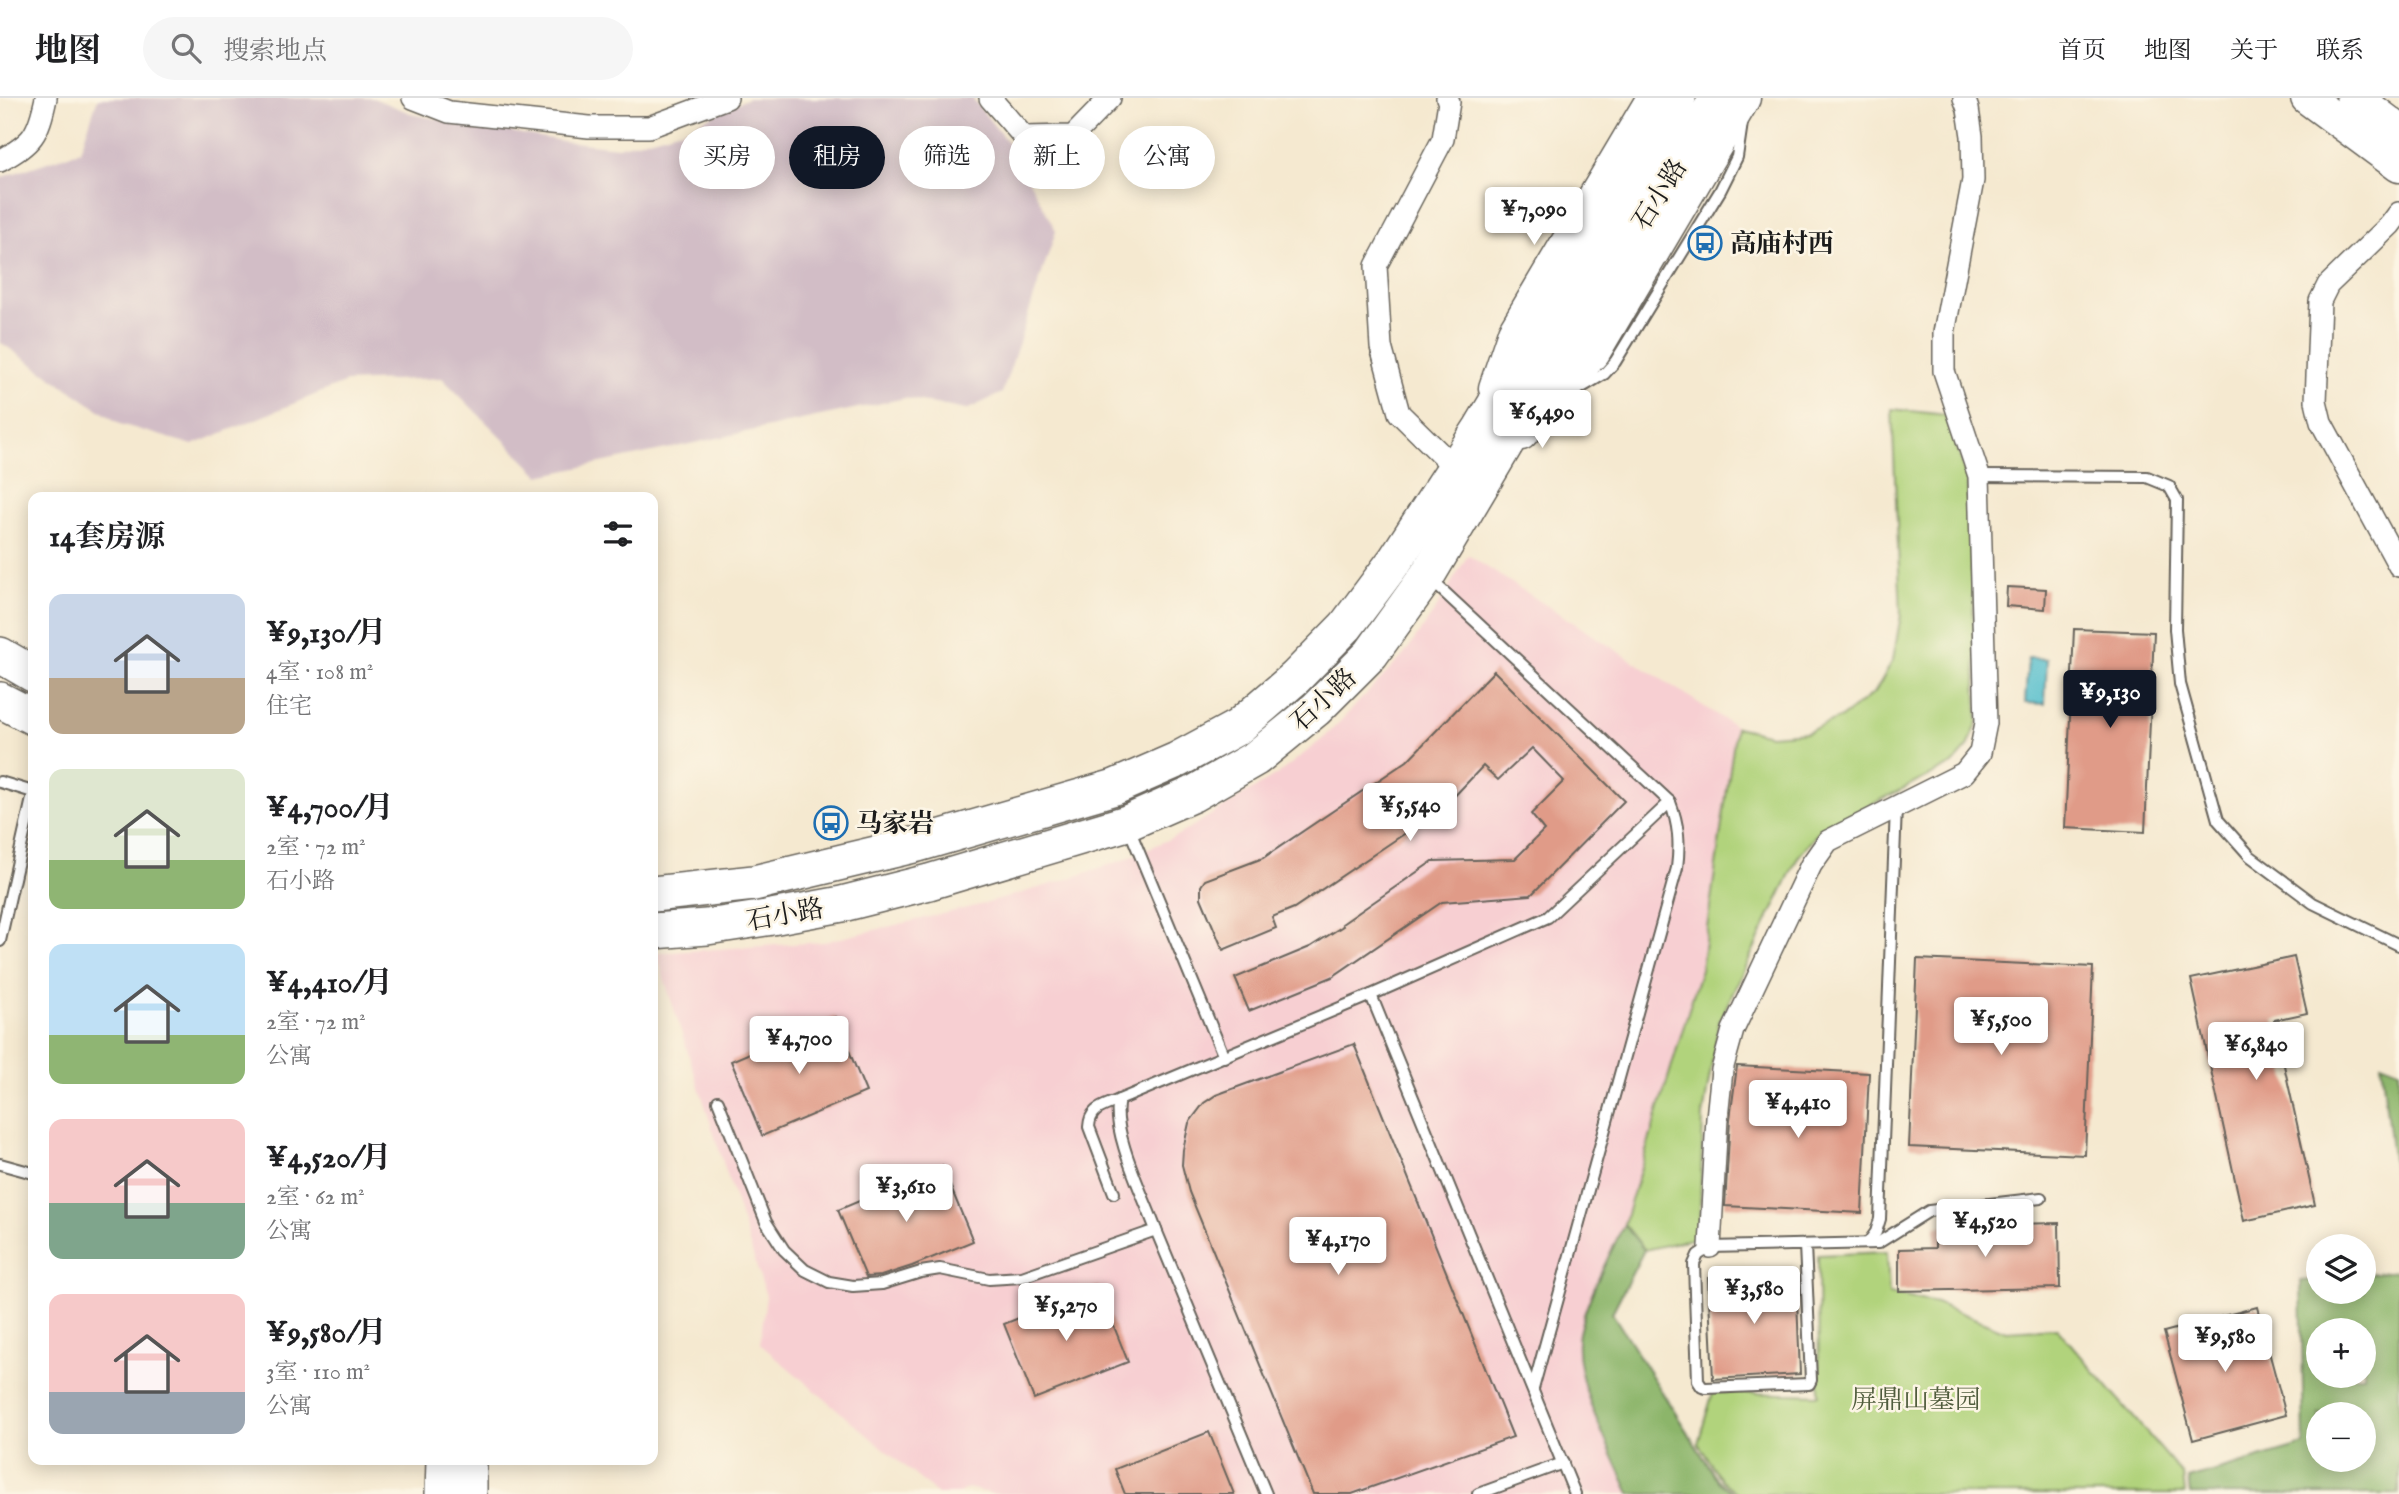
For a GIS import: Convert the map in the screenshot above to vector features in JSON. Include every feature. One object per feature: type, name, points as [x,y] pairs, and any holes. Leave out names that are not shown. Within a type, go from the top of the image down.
[{"type":"main road","name":"石小路","points":[[658,931],[707,927],[842,904],[929,882],[1127,823],[1193,794],[1256,758],[1316,709],[1371,654],[1427,576],[1499,458],[1544,351],[1678,98]]},
{"type":"main road","name":"石小路","points":[[658,893],[754,883],[891,851],[1115,787],[1177,760],[1238,727],[1294,678],[1346,626],[1396,559],[1481,428],[1544,351],[1718,98]]},
{"type":"main road","points":[[2354,98],[2399,132]]},
{"type":"main road","points":[[2392,98],[2399,103]]},
{"type":"main road","points":[[0,645],[28,652]]},
{"type":"main road","points":[[0,656],[28,671]]},
{"type":"main road","points":[[0,700],[28,714]]},
{"type":"main road","points":[[443,1494],[444,1465]]},
{"type":"main road","points":[[469,1465],[469,1494]]},
{"type":"street","points":[[0,160],[28,144],[41,122],[46,98]]},
{"type":"street","points":[[414,98],[449,111],[589,127],[649,127],[727,98]]},
{"type":"street","points":[[990,98],[1024,137],[1036,137],[1073,136],[1110,98]]},
{"type":"street","points":[[1447,98],[1449,102],[1443,139],[1376,267],[1381,347],[1399,414],[1454,467]]},
{"type":"street","points":[[1481,428],[1514,332],[1653,98]]},
{"type":"street","points":[[1499,458],[1594,352],[1745,98]]},
{"type":"street","points":[[1710,1247],[1722,1070],[1733,1030],[1811,865],[1828,841],[1964,773],[1980,752],[1986,723],[1979,476],[1944,371],[1944,333],[1973,180],[1972,136],[1964,98]]},
{"type":"street","points":[[2307,98],[2399,166]]},
{"type":"street","points":[[2395,219],[2328,285],[2320,301],[2316,401],[2321,422],[2399,566]]},
{"type":"lane","points":[[1979,476],[2147,477],[2169,486],[2177,500],[2175,629],[2180,684],[2218,820],[2250,856],[2313,903],[2399,945]]},
{"type":"lane","points":[[1427,576],[1670,802],[1680,843],[1677,868],[1533,1389]]},
{"type":"lane","points":[[0,782],[28,791]]},
{"type":"lane","points":[[1114,1193],[1089,1127],[1094,1110],[1371,995],[1548,917],[1670,802]]},
{"type":"lane","points":[[1868,1243],[1876,1233],[1880,1219],[1896,807]]},
{"type":"lane","points":[[0,941],[28,815]]},
{"type":"lane","points":[[1127,823],[1224,1056]]},
{"type":"lane","points":[[1371,995],[1575,1494]]},
{"type":"lane","points":[[1119,1100],[1116,1110],[1120,1133],[1156,1230],[1266,1494]]},
{"type":"lane","points":[[718,1101],[766,1222],[784,1250],[805,1270],[829,1282],[853,1286],[882,1283],[940,1269],[989,1279],[1021,1277],[1156,1230]]},
{"type":"lane","points":[[0,1164],[28,1172]]},
{"type":"lane","points":[[1805,1245],[1811,1380],[1809,1384],[1702,1387],[1698,1381],[1694,1264],[1698,1255],[1710,1247],[1878,1242],[1929,1211],[2041,1198]]},
{"type":"lane","points":[[1478,1494],[1563,1463]]},
{"type":"shaded area","points":[[98,98],[373,98],[415,115],[562,141],[618,147],[679,131],[679,189],[775,189],[775,126],[690,126],[748,98],[972,98],[994,126],[899,126],[899,189],[995,189],[995,127],[1009,144],[1009,189],[1034,189],[1056,231],[1002,393],[966,410],[905,398],[540,476],[442,378],[346,382],[193,445],[120,424],[0,342],[0,178],[80,151]]},
{"type":"shaded area","points":[[1468,555],[1736,727],[1701,969],[1624,1224],[1586,1311],[1586,1391],[1630,1494],[993,1494],[968,1488],[957,1494],[937,1494],[760,1344],[766,1296],[658,953],[824,942],[984,904],[1126,859],[1180,834],[1278,774],[1325,737],[1403,656],[1434,612]]},
{"type":"green space","points":[[1892,409],[1946,415],[1967,478],[1978,721],[1968,747],[1953,764],[1820,830],[1798,857],[1719,1022],[1703,1115],[1699,1237],[1645,1250],[1624,1224],[1701,969],[1736,727],[1770,735],[1807,732],[1841,718],[1875,692],[1893,660],[1901,615]]},
{"type":"green space","points":[[2381,1063],[2399,1070],[2399,1220]]},
{"type":"green space","points":[[1624,1224],[1644,1250],[1612,1313],[1719,1482],[1735,1494],[1630,1494],[1594,1414],[1581,1371],[1579,1333],[1593,1291]]},
{"type":"green space","name":"屏鼎山墓园","points":[[1887,1252],[1889,1294],[1936,1303],[2006,1331],[2057,1328],[2183,1475],[2185,1494],[1739,1494],[1722,1481],[1698,1443],[1713,1392],[1819,1395],[1818,1255]]},
{"type":"green space","points":[[2399,1271],[2399,1494],[2190,1494],[2188,1479],[2304,1445],[2301,1281],[2306,1280],[2306,1304],[2376,1304],[2376,1273]]},
{"type":"water","points":[[2028,658],[2047,659],[2045,704],[2025,703]]},
{"type":"building","points":[[2007,587],[2046,589],[2045,609],[2006,606]]},
{"type":"building","points":[[2074,629],[2154,632],[2145,832],[2065,828]]},
{"type":"building","points":[[1494,671],[1624,801],[1531,895],[1442,902],[1332,977],[1249,1011],[1235,978],[1310,947],[1433,861],[1515,859],[1544,830],[1531,814],[1564,781],[1532,748],[1498,780],[1483,766],[1449,802],[1294,908],[1272,917],[1276,928],[1223,950],[1201,898],[1201,886],[1205,880],[1263,858],[1407,761]]},
{"type":"building","points":[[2294,957],[2307,1013],[2274,1020],[2315,1205],[2244,1221],[2191,979]]},
{"type":"building","points":[[1917,959],[2093,967],[2085,1155],[1909,1147]]},
{"type":"building","points":[[835,1017],[866,1092],[762,1136],[731,1061]]},
{"type":"building","points":[[1354,1044],[1513,1437],[1352,1494],[1313,1494],[1189,1192],[1182,1165],[1183,1150],[1189,1123],[1204,1103],[1216,1095]]},
{"type":"building","points":[[1737,1066],[1869,1073],[1862,1213],[1725,1206],[1730,1119]]},
{"type":"building","points":[[942,1166],[973,1241],[912,1266],[881,1276],[866,1277],[838,1210]]},
{"type":"building","points":[[2059,1223],[2060,1288],[1899,1291],[1899,1249],[1935,1248],[1935,1226]]},
{"type":"building","points":[[1796,1274],[1800,1374],[1713,1379],[1708,1278]]},
{"type":"building","points":[[1098,1286],[1128,1362],[1034,1399],[1004,1324]]},
{"type":"building","points":[[2257,1307],[2286,1415],[2193,1440],[2164,1332]]},
{"type":"building","points":[[1209,1432],[1234,1494],[1125,1494],[1115,1469]]},
{"type":"place","name":"高庙村西","points":[[1705,243]]},
{"type":"place","name":"马家岩","points":[[831,823]]}]
